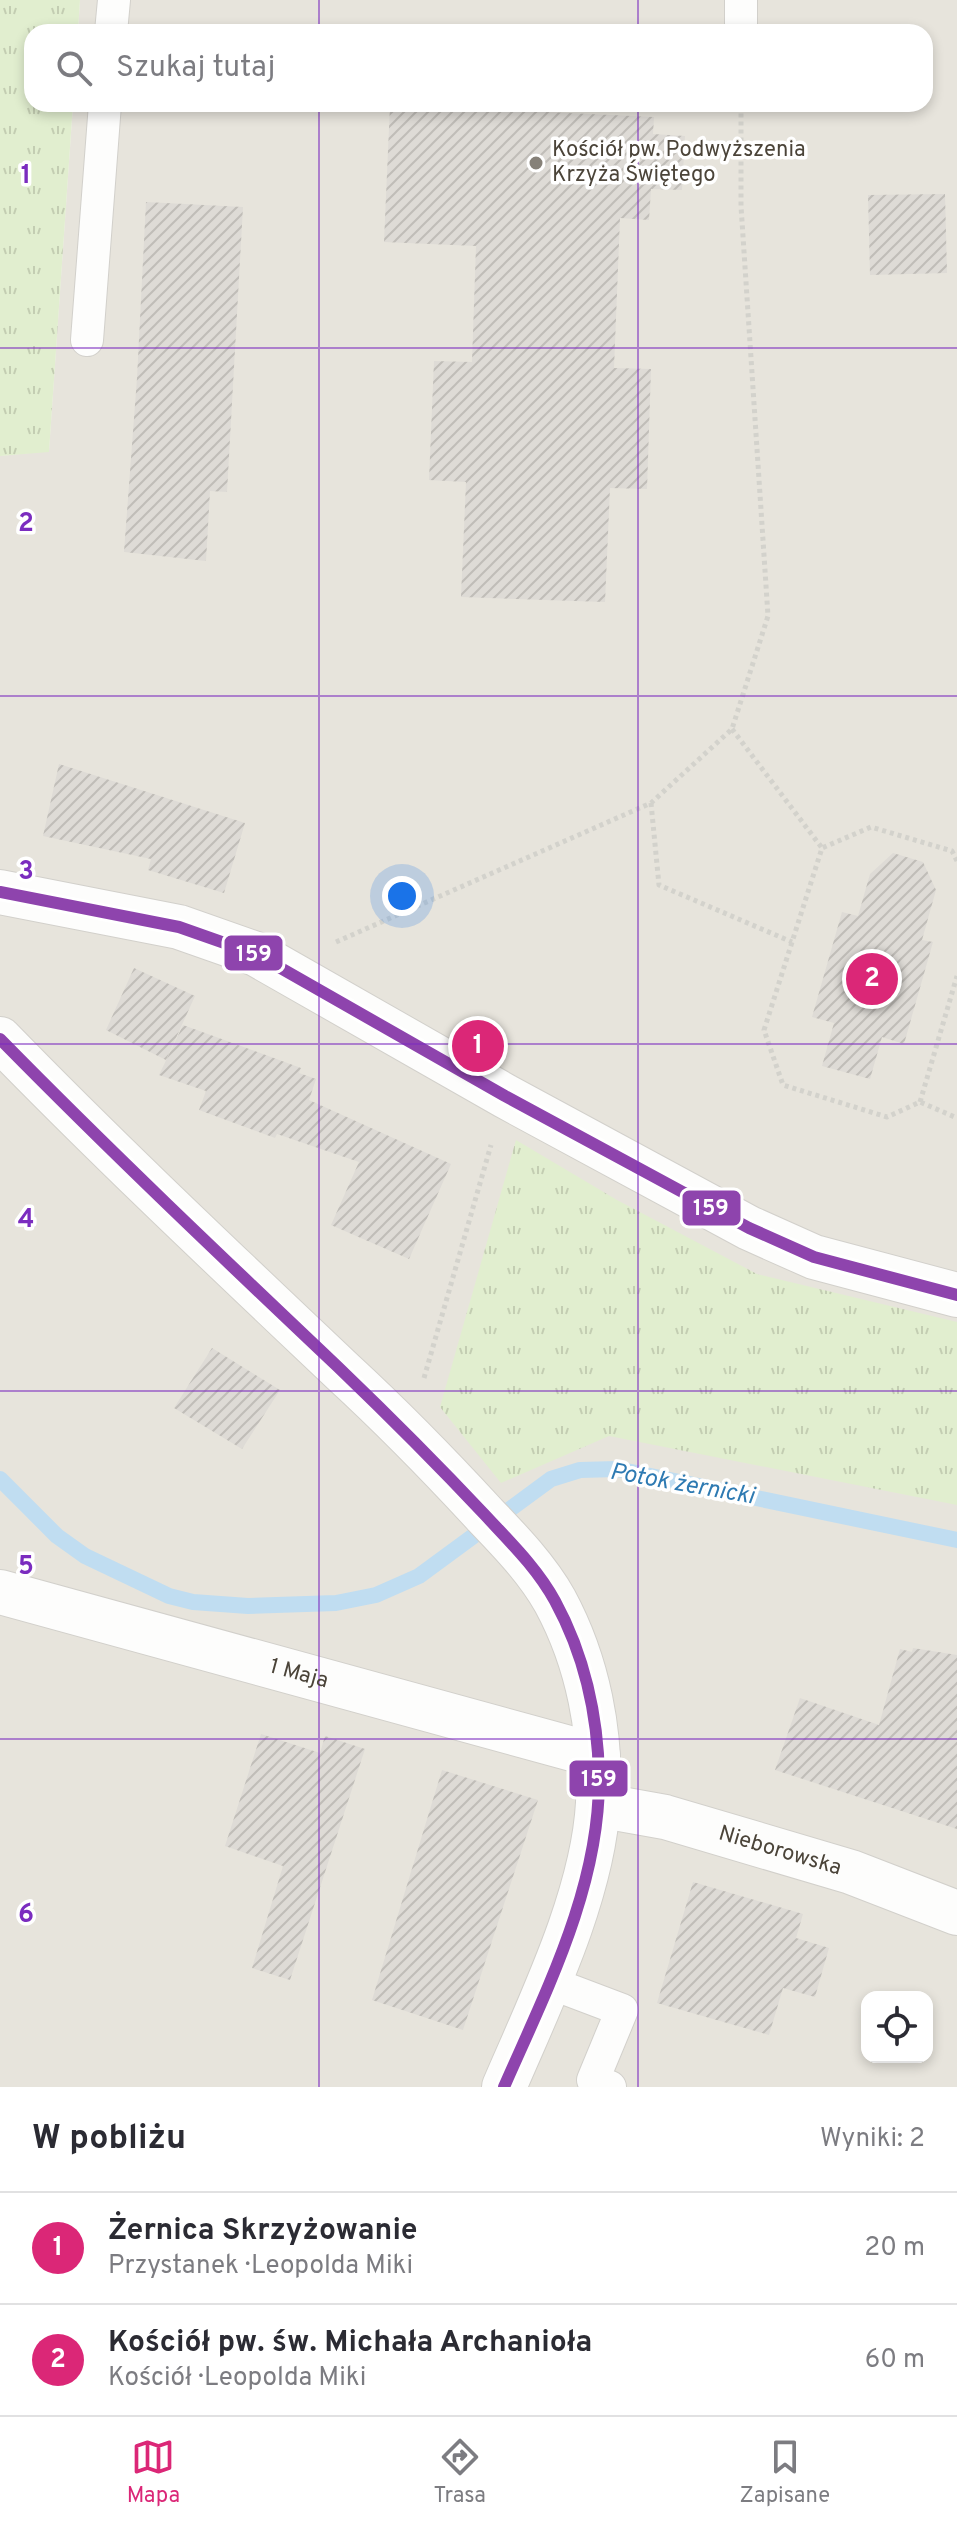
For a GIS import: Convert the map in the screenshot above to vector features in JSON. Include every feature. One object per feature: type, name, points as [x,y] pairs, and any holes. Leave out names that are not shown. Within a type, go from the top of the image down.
[{"type":"street","points":[[0,892],[179,927],[223,941],[280,966],[505,1096],[703,1205],[776,1241],[814,1257],[957,1295]]},
{"type":"street","points":[[0,1039],[187,1224],[408,1433],[518,1550],[554,1600],[577,1651],[592,1699],[598,1756],[598,1805],[588,1868],[548,1982],[504,2087]]},
{"type":"street","name":"1 Maja","points":[[0,1592],[598,1756]]},
{"type":"street","name":"Nieborowska","points":[[598,1805],[665,1817],[851,1872],[957,1913]]},
{"type":"lane","points":[[112,24],[114,0]]},
{"type":"lane","points":[[87,340],[104,112]]},
{"type":"lane","points":[[548,1982],[622,2010],[593,2080],[610,2087]]},
{"type":"path","points":[[280,966],[651,803],[732,729],[768,616],[741,206],[741,112]]},
{"type":"path","points":[[732,729],[822,848]]},
{"type":"path","points":[[651,803],[659,885],[792,942]]},
{"type":"path","points":[[957,861],[952,851],[871,827],[822,848],[764,1030],[783,1085],[887,1117],[920,1102],[957,1118]]},
{"type":"path","points":[[920,1102],[957,976]]},
{"type":"path","points":[[408,1433],[505,1096]]},
{"type":"shaded area","points":[[80,0],[957,0],[957,2087],[0,2087],[0,456],[49,451],[72,112],[933,112],[933,24],[78,24]]},
{"type":"green space","points":[[0,0],[80,0],[78,24],[24,24],[24,112],[72,112],[49,452],[0,456]]},
{"type":"green space","points":[[516,1140],[617,1200],[757,1274],[957,1322],[957,1505],[609,1436],[501,1483],[440,1407]]},
{"type":"building","points":[[390,112],[544,112],[654,117],[653,134],[685,136],[682,190],[651,189],[649,220],[620,218],[614,368],[651,369],[647,489],[610,488],[605,602],[461,597],[466,482],[429,480],[434,361],[472,362],[476,246],[384,242]]},
{"type":"building","points":[[945,194],[947,273],[870,275],[868,195]]},
{"type":"building","points":[[146,202],[243,207],[227,492],[210,491],[206,561],[124,552]]},
{"type":"building","points":[[59,764],[245,823],[224,893],[148,870],[151,859],[43,836]]},
{"type":"building","points":[[893,853],[923,862],[936,890],[922,940],[933,942],[904,1044],[882,1037],[870,1079],[822,1066],[834,1023],[812,1017],[842,912],[858,916],[870,874]]},
{"type":"building","points":[[134,968],[195,996],[166,1060],[106,1030]]},
{"type":"building","points":[[183,1025],[301,1068],[299,1073],[316,1079],[309,1100],[451,1164],[409,1259],[331,1225],[359,1162],[277,1134],[275,1138],[199,1110],[206,1091],[159,1075]]},
{"type":"building","points":[[212,1348],[280,1390],[242,1449],[174,1408]]},
{"type":"building","points":[[913,1648],[957,1655],[957,1829],[775,1770],[800,1698],[879,1725],[900,1649],[912,1652]]},
{"type":"building","points":[[261,1734],[320,1753],[325,1736],[365,1749],[290,1980],[252,1968],[283,1866],[225,1846]]},
{"type":"building","points":[[442,1770],[538,1800],[463,2030],[372,2000]]},
{"type":"building","points":[[693,1882],[803,1914],[796,1938],[829,1948],[815,1997],[783,1988],[769,2035],[657,2003]]},
{"type":"waterway","name":"Potok żernicki","points":[[0,1479],[57,1536],[85,1556],[169,1596],[193,1602],[248,1606],[336,1603],[376,1595],[419,1576],[551,1479],[580,1470],[617,1469],[957,1540]]},
{"type":"transit line","name":"159","points":[[0,892],[179,927],[256,954],[505,1096],[749,1228],[814,1257],[957,1295]]},
{"type":"transit line","name":"159","points":[[0,1039],[449,1477],[532,1566],[565,1621],[588,1686],[596,1731],[599,1777],[597,1818],[591,1858],[568,1936],[504,2087]]},
{"type":"place","name":"Kościół pw. Podwyższenia Krzyża Świętego","points":[[536,163]]},
{"type":"place","name":"Kościół pw. św. Michała Archanioła","points":[[872,979]]},
{"type":"place","name":"Żernica Skrzyżowanie","points":[[478,1046]]}]
